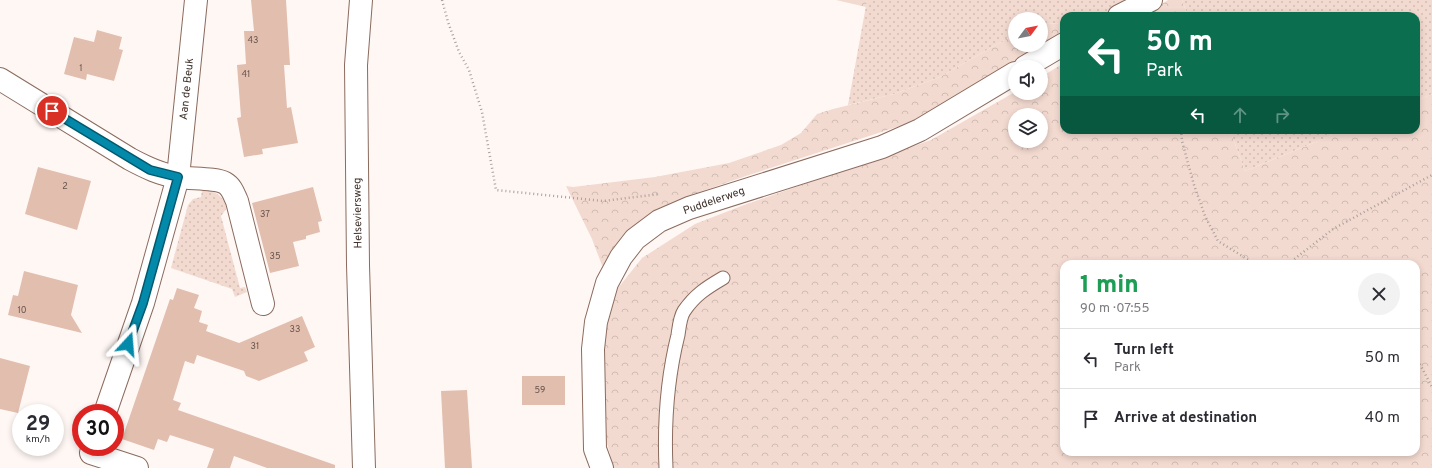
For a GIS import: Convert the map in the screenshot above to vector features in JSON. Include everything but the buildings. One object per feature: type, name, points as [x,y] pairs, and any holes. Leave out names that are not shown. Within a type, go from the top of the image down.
[{"type":"street","name":"Aan de Beuk","points":[[108,404],[143,303],[178,177],[196,0]]},
{"type":"street","name":"Helseviersweg","points":[[361,0],[356,65],[358,265],[364,468]]},
{"type":"street","points":[[1127,12],[1151,0]]},
{"type":"street","points":[[1037,60],[1060,46]]},
{"type":"street","name":"Puddelerweg","points":[[602,468],[596,449],[593,349],[596,322],[607,283],[621,257],[635,240],[659,221],[689,208],[882,147],[920,130],[1008,77]]},
{"type":"street","points":[[0,79],[150,170],[178,177],[218,181],[226,184],[232,190],[237,201],[263,304]]},
{"type":"street","points":[[90,456],[137,468]]},
{"type":"lane","points":[[666,468],[664,429],[668,385],[673,353],[683,313],[699,292],[722,278]]},
{"type":"path","points":[[442,0],[448,22],[469,70],[480,105],[496,190],[603,201],[663,194]]},
{"type":"path","points":[[1181,134],[1194,185],[1205,216],[1218,241],[1249,260]]},
{"type":"path","points":[[1293,260],[1333,229],[1432,175]]},
{"type":"path","points":[[1420,364],[1432,387]]},
{"type":"green space","points":[[836,0],[867,0],[866,7]]},
{"type":"green space","points":[[867,0],[1131,0],[1107,12],[1060,12],[1060,23],[1048,24],[1048,12],[1008,12],[1008,38],[940,77],[894,94],[848,105]]},
{"type":"green space","points":[[1168,0],[1182,0],[1186,12],[1150,12]]},
{"type":"green space","points":[[1182,0],[1432,0],[1432,94],[1420,99],[1420,12],[1186,12]]},
{"type":"green space","points":[[1060,23],[1060,36],[1048,44],[1048,24]]},
{"type":"green space","points":[[1008,38],[1008,52],[1035,52],[1022,60],[1008,60],[1008,69],[958,100],[900,126],[688,196],[643,224],[603,268],[592,239],[566,186],[573,187],[655,177],[729,163],[781,145],[801,133],[817,114],[894,94],[940,77]]},
{"type":"green space","points":[[1060,65],[1060,134],[1231,134],[1245,171],[1335,134],[1420,134],[1420,99],[1432,94],[1432,468],[614,468],[602,426],[604,331],[614,293],[642,258],[695,224],[744,205],[931,140],[1008,96],[1008,100],[1048,100],[1048,73]]},
{"type":"green space","points":[[1231,134],[1335,134],[1245,171]]},
{"type":"green space","points":[[202,190],[218,194],[227,208],[221,216],[240,288],[245,287],[247,292],[235,297],[232,289],[171,268],[188,205],[193,199],[201,197]]},
{"type":"route","points":[[52,111],[150,170],[178,177],[143,303],[128,344]]}]
